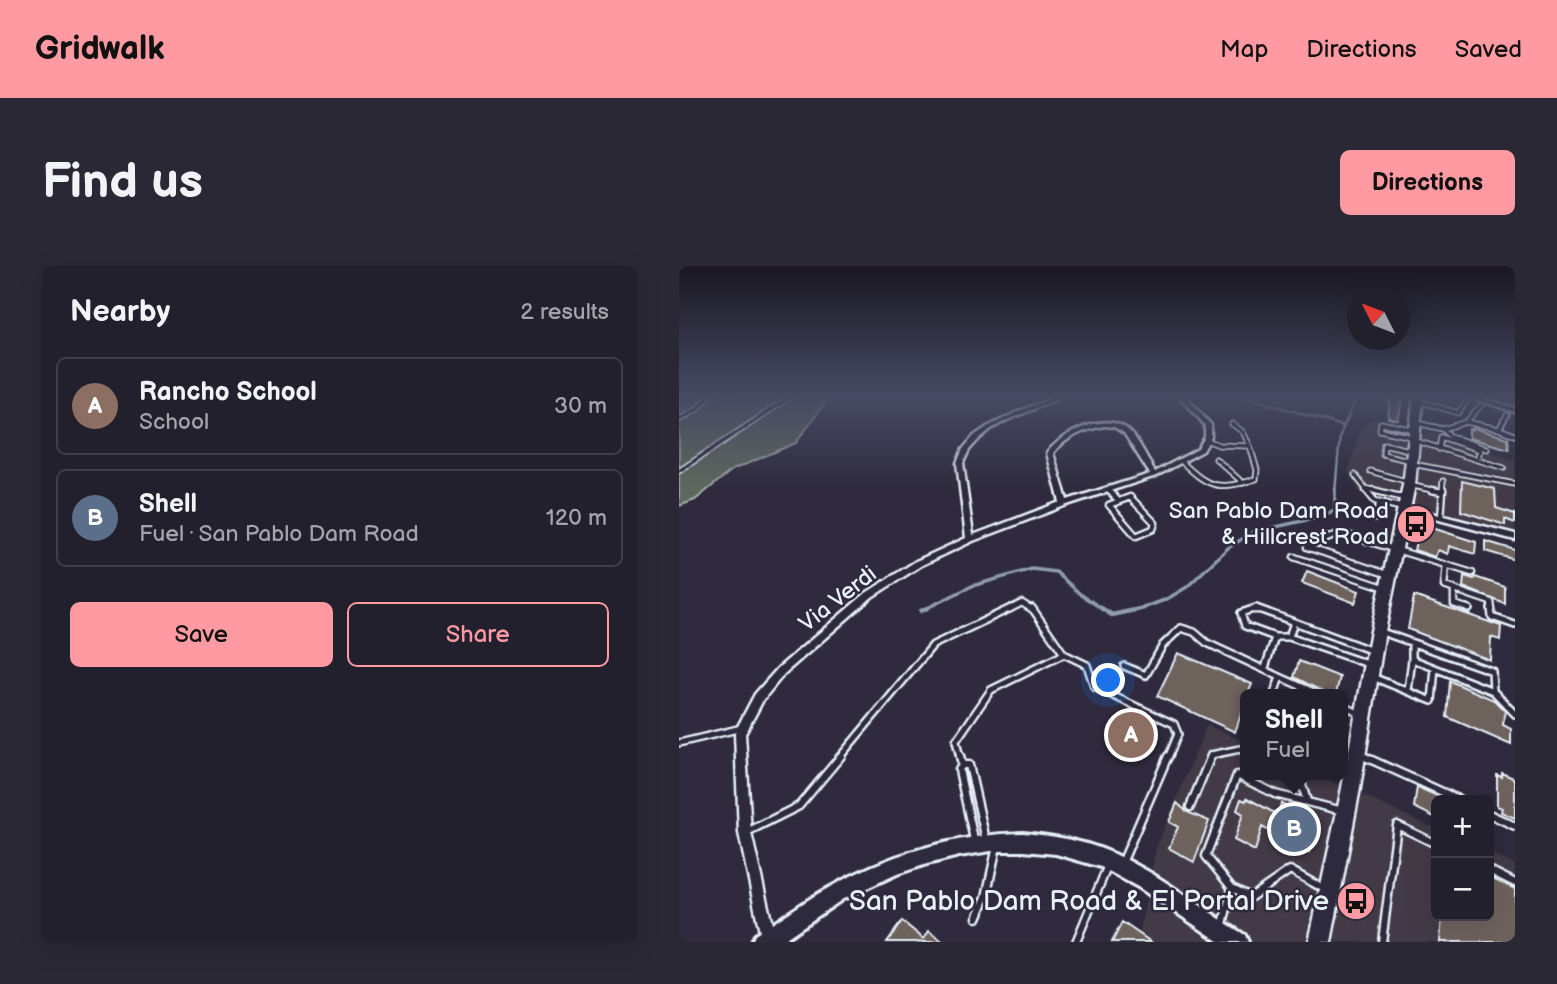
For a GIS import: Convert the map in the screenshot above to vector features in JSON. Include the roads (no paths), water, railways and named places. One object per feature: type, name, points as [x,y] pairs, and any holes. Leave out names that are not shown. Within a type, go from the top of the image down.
[{"type":"main road","points":[[1320,942],[1347,812],[1349,769],[1357,754],[1378,631],[1410,483],[1416,428]]},
{"type":"main road","points":[[766,941],[836,893],[884,870],[930,853],[986,843],[1040,844],[1087,853],[1115,865],[1230,937]]},
{"type":"street","points":[[970,539],[960,463],[963,454],[983,431],[991,428]]},
{"type":"street","points":[[1064,503],[1050,453],[1056,442],[1091,428]]},
{"type":"street","points":[[1118,428],[1123,429],[1154,475]]},
{"type":"street","points":[[1206,440],[1207,428]]},
{"type":"street","name":"Via Verdi","points":[[766,941],[745,833],[740,734],[759,697],[781,671],[869,595],[919,563],[970,539],[1064,503],[1154,475],[1201,450],[1206,440]]},
{"type":"street","points":[[1405,503],[1441,518],[1515,537]]},
{"type":"lane","points":[[679,471],[745,428]]},
{"type":"lane","points":[[1184,461],[1210,486],[1224,488],[1256,479],[1257,470],[1250,446],[1243,432],[1237,428]]},
{"type":"lane","points":[[1380,428],[1380,430],[1414,444],[1504,468]]},
{"type":"lane","points":[[1389,428],[1414,444],[1434,470],[1468,473],[1515,484]]},
{"type":"lane","points":[[1414,444],[1384,444],[1383,454],[1414,444],[1448,428]]},
{"type":"lane","points":[[1492,428],[1515,435]]},
{"type":"lane","points":[[1443,429],[1450,436],[1487,449]]},
{"type":"lane","points":[[1439,449],[1441,438],[1480,450],[1477,460]]},
{"type":"lane","points":[[1206,440],[1219,445],[1250,446]]},
{"type":"lane","points":[[1216,459],[1243,483]]},
{"type":"lane","points":[[1370,471],[1442,492]]},
{"type":"lane","points":[[1356,475],[1375,501],[1405,503]]},
{"type":"lane","points":[[1441,518],[1443,481]]},
{"type":"lane","points":[[1365,488],[1405,503]]},
{"type":"lane","points":[[1108,489],[1118,501]]},
{"type":"lane","points":[[1129,497],[1155,523],[1153,529],[1136,536],[1109,505],[1118,501],[1129,497]]},
{"type":"lane","points":[[1375,518],[1380,502]]},
{"type":"lane","points":[[1388,581],[1307,547],[1341,533],[1472,573]]},
{"type":"lane","points":[[1294,557],[1388,581]]},
{"type":"lane","points":[[1446,565],[1444,586],[1492,602],[1492,617],[1515,625]]},
{"type":"lane","points":[[1454,589],[1454,604],[1469,609]]},
{"type":"lane","points":[[745,833],[799,806],[933,645],[1022,603],[1031,607],[1064,654],[1087,665],[1094,687],[1174,724],[1178,734],[1137,829],[1115,865],[1076,942]]},
{"type":"lane","points":[[1373,665],[1289,637],[1275,638],[1245,626],[1241,613],[1256,608],[1294,622],[1373,665],[1408,691],[1432,701],[1434,668]]},
{"type":"lane","points":[[1289,637],[1294,622]]},
{"type":"lane","points":[[1124,666],[1146,676],[1163,645],[1181,628],[1194,632],[1207,643],[1307,689]]},
{"type":"lane","points":[[1378,631],[1492,671],[1493,691]]},
{"type":"lane","points":[[1265,668],[1275,638]]},
{"type":"lane","points":[[1408,691],[1412,643]]},
{"type":"lane","points":[[986,843],[959,770],[962,765],[956,741],[991,691],[1064,654]]},
{"type":"lane","points":[[1412,659],[1493,691],[1515,714]]},
{"type":"lane","points":[[1276,689],[1280,677]]},
{"type":"lane","points":[[1348,708],[1364,715]]},
{"type":"lane","points":[[679,743],[742,728]]},
{"type":"lane","points":[[1190,807],[1211,755],[1240,749]]},
{"type":"lane","points":[[1357,754],[1448,795]]},
{"type":"lane","points":[[962,765],[968,765],[970,769],[986,843],[986,897],[977,918]]},
{"type":"lane","points":[[1240,776],[1237,775],[1206,856],[1232,888],[1251,897],[1290,870],[1331,893]]},
{"type":"lane","points":[[1247,780],[1275,794],[1347,812]]},
{"type":"lane","points":[[1300,780],[1307,802]]},
{"type":"lane","points":[[1494,816],[1515,826]]},
{"type":"lane","points":[[1382,942],[1397,825],[1431,842]]},
{"type":"lane","points":[[1494,872],[1515,883]]},
{"type":"lane","points":[[1230,937],[1232,888]]},
{"type":"waterway","points":[[1335,492],[1340,435],[1343,428]]},
{"type":"waterway","points":[[1142,608],[1167,599],[1187,587],[1228,548],[1253,532],[1325,516],[1335,509],[1335,492]]},
{"type":"waterway","points":[[923,610],[972,586],[1032,569],[1056,572],[1080,594],[1101,608]]},
{"type":"waterway","points":[[923,610],[927,608]]},
{"type":"waterway","points":[[1101,608],[1112,615],[1142,608]]},
{"type":"waterway","points":[[1138,610],[1142,608]]},
{"type":"place","name":"San Pablo Dam Road & Hillcrest Road","points":[[1416,524]]},
{"type":"place","name":"Rancho School","points":[[1131,735]]},
{"type":"place","name":"Shell","points":[[1294,829]]},
{"type":"place","name":"San Pablo Dam Road & El Portal Drive","points":[[1356,901]]}]
